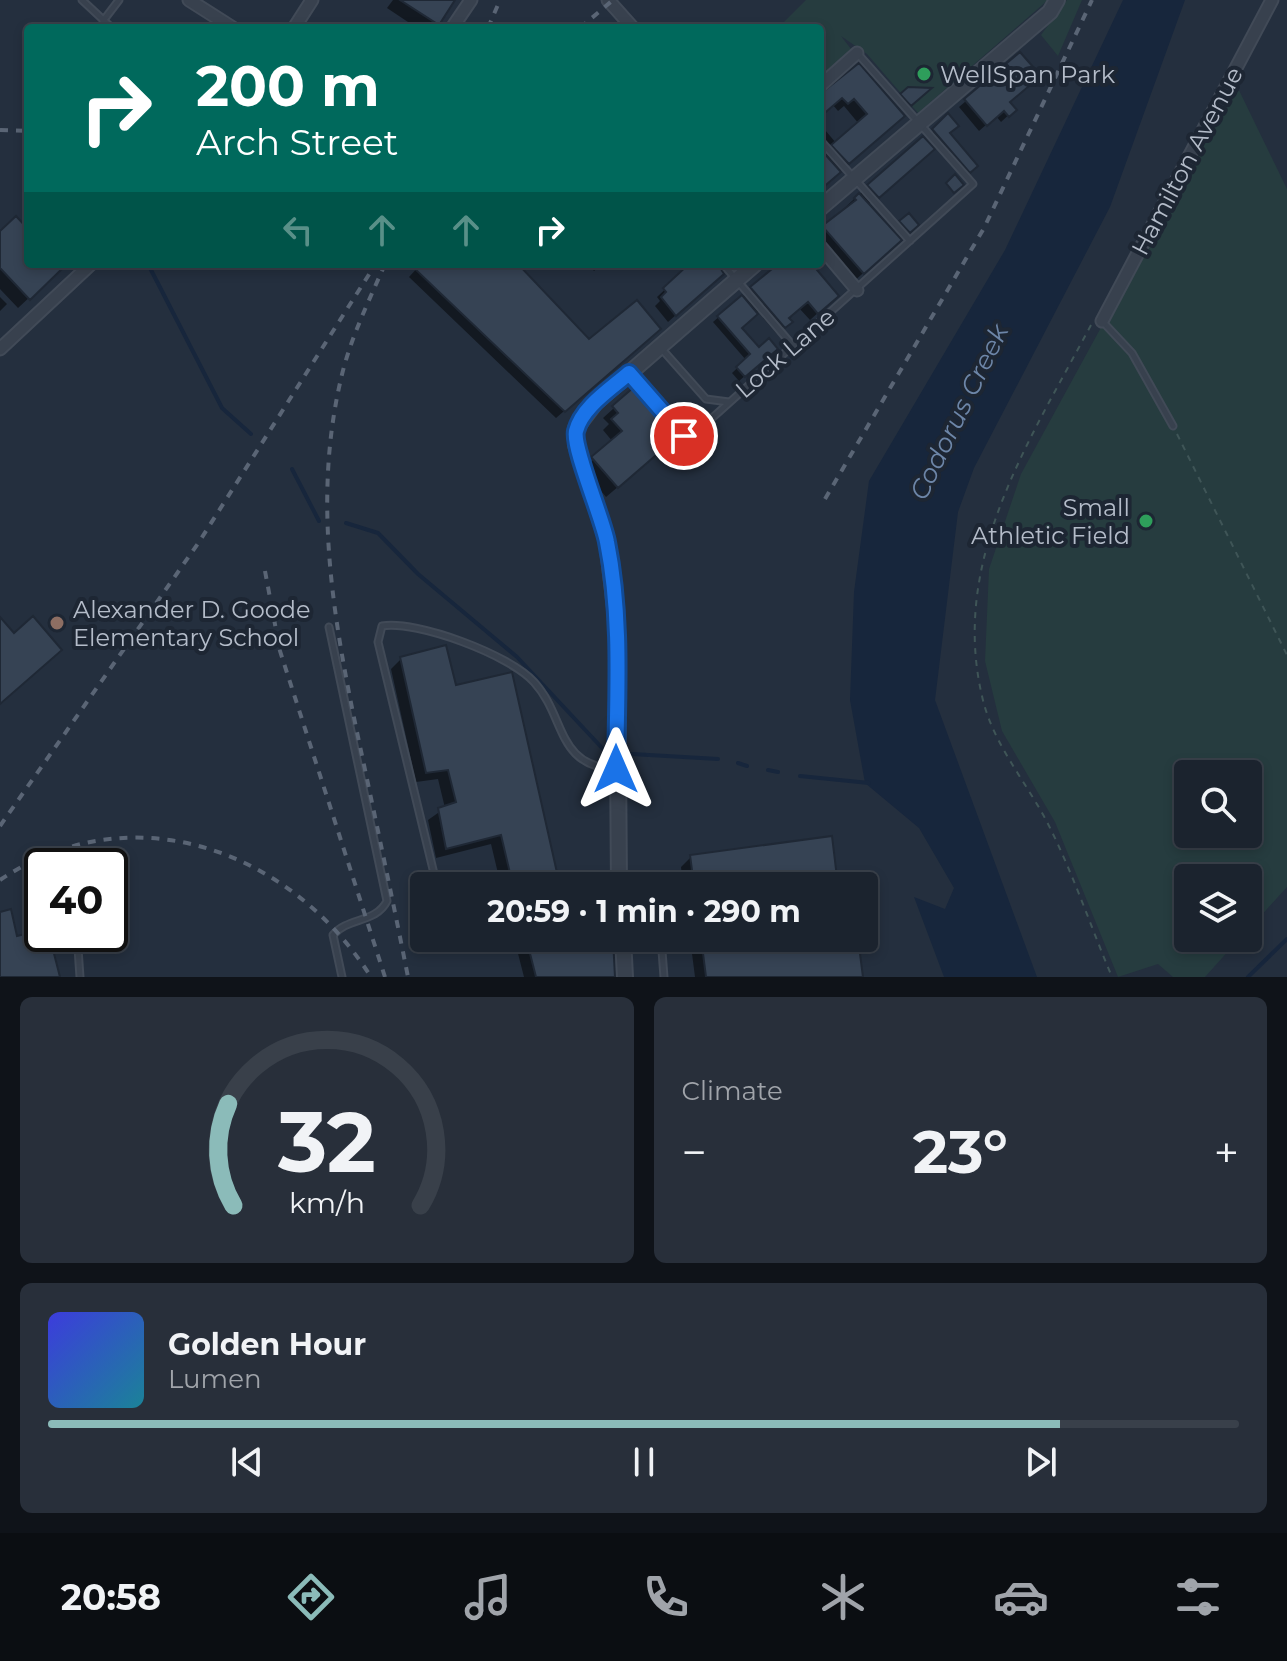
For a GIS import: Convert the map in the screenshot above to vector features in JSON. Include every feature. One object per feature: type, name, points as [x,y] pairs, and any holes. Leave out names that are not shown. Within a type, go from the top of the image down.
[{"type":"street","points":[[189,0],[219,24]]},
{"type":"street","points":[[297,24],[312,0]]},
{"type":"street","points":[[455,24],[471,0]]},
{"type":"street","points":[[608,0],[629,24]]},
{"type":"street","points":[[824,205],[1050,12],[1057,0]]},
{"type":"street","name":"Hamilton Avenue","points":[[1102,321],[1272,0]]},
{"type":"street","points":[[824,82],[857,53]]},
{"type":"street","points":[[824,251],[857,290]]},
{"type":"street","points":[[0,349],[87,268]]},
{"type":"street","points":[[618,872],[617,625],[603,527],[576,445],[576,428],[583,416],[629,373],[750,268]]},
{"type":"street","points":[[624,952],[625,977]]},
{"type":"lane","points":[[82,0],[107,24]]},
{"type":"lane","points":[[103,21],[119,0]]},
{"type":"lane","points":[[857,53],[921,124]]},
{"type":"lane","name":"Lock Lane","points":[[629,373],[688,438],[973,184],[921,124]]},
{"type":"lane","points":[[824,145],[910,241]]},
{"type":"lane","points":[[726,268],[793,346]]},
{"type":"lane","points":[[1102,321],[1132,353],[1173,426]]},
{"type":"lane","points":[[660,347],[706,399],[729,402]]},
{"type":"lane","points":[[434,872],[378,642],[382,626],[399,623],[484,649],[533,679],[550,703],[567,747],[592,768],[616,769]]},
{"type":"lane","points":[[329,627],[387,901],[377,914],[340,927],[333,935],[342,977]]},
{"type":"lane","points":[[78,952],[80,977]]},
{"type":"lane","points":[[662,952],[664,977]]},
{"type":"path","points":[[1173,426],[1287,655]]},
{"type":"path","points":[[1013,472],[993,520],[979,580],[976,644],[982,696],[997,737],[1047,823],[1112,977]]},
{"type":"green space","name":"WellSpan Park","points":[[806,0],[1048,0],[918,113],[867,54],[841,36],[851,49],[824,73],[824,24],[782,24]]},
{"type":"green space","points":[[1067,0],[1082,0],[1058,56],[1041,35]]},
{"type":"green space","name":"Small Athletic Field","points":[[1235,82],[1287,189],[1287,887],[1262,915],[1262,864],[1174,864],[1174,952],[1227,952],[1205,977],[1173,977],[1158,964],[1118,977],[1055,822],[1002,731],[985,661],[989,569],[1021,474]]},
{"type":"water","name":"Codorus Creek","points":[[1123,0],[1185,0],[1110,207],[974,468],[958,512],[935,700],[1037,977],[944,977],[914,897],[945,909],[954,888],[919,828],[865,783],[850,700],[854,592],[869,481],[1005,250]]},
{"type":"building","points":[[400,0],[455,0],[437,24]]},
{"type":"building","points":[[1020,52],[1041,76],[1010,102],[1017,110],[1009,117],[1004,111],[987,126],[964,99]]},
{"type":"building","points":[[859,63],[905,116],[849,164],[831,145],[867,114],[854,99],[848,104],[842,98],[824,114],[824,91]]},
{"type":"building","points":[[908,87],[932,88],[911,106],[900,94]]},
{"type":"building","points":[[948,113],[959,126],[950,133],[978,166],[970,173],[932,129]]},
{"type":"building","points":[[923,136],[935,149],[879,198],[867,185]]},
{"type":"building","points":[[824,153],[841,172],[824,187]]},
{"type":"building","points":[[955,174],[964,185],[954,193],[946,183]]},
{"type":"building","points":[[859,193],[902,240],[864,274],[824,228],[824,224],[856,200],[854,198]]},
{"type":"building","points":[[909,213],[919,225],[910,233],[899,221]]},
{"type":"building","points":[[16,216],[24,225],[24,268],[63,268],[30,300],[0,268],[0,231]]},
{"type":"building","points":[[522,268],[589,339],[637,300],[661,329],[565,412],[415,269]]},
{"type":"building","points":[[685,268],[720,268],[724,274],[676,316],[661,297],[666,292],[663,288]]},
{"type":"building","points":[[773,268],[815,268],[839,296],[818,314],[808,302],[789,318],[793,322],[785,328],[750,287]]},
{"type":"building","points":[[742,295],[758,314],[742,328],[759,347],[769,338],[778,349],[745,377],[736,367],[750,354],[717,316]]},
{"type":"building","points":[[634,387],[677,437],[618,488],[591,457],[622,431],[611,419],[618,413],[612,406]]},
{"type":"building","points":[[33,616],[62,650],[0,704],[0,617],[14,633]]},
{"type":"building","points":[[446,645],[456,685],[512,672],[557,872],[510,872],[501,835],[446,849],[438,808],[456,802],[448,770],[426,773],[400,657]]},
{"type":"building","points":[[832,836],[836,872],[692,872],[690,855]]},
{"type":"building","points":[[11,909],[17,936],[24,934],[24,952],[54,952],[60,977],[0,977],[0,912]]},
{"type":"building","points":[[530,952],[614,952],[615,977],[536,977]]},
{"type":"building","points":[[703,952],[860,952],[863,977],[706,977]]},
{"type":"waterway","points":[[150,268],[222,408],[251,434]]},
{"type":"waterway","points":[[292,469],[319,521]]},
{"type":"waterway","points":[[346,523],[378,533],[418,574],[517,657],[603,749]]},
{"type":"waterway","points":[[632,754],[718,759]]},
{"type":"waterway","points":[[738,763],[747,766]]},
{"type":"waterway","points":[[768,770],[778,772]]},
{"type":"waterway","points":[[800,776],[869,783]]},
{"type":"waterway","points":[[1248,977],[1287,939]]},
{"type":"railway","points":[[490,24],[500,0]]},
{"type":"railway","points":[[585,24],[613,0]]},
{"type":"railway","points":[[825,499],[984,228],[1092,0]]},
{"type":"railway","points":[[0,130],[24,131]]},
{"type":"railway","points":[[0,826],[199,542],[373,268]]},
{"type":"railway","points":[[383,268],[354,337],[340,383],[332,429],[327,522],[336,614],[351,705],[408,977]]},
{"type":"railway","points":[[265,571],[280,651],[385,977]]},
{"type":"railway","points":[[0,880],[50,854],[102,840],[154,838],[204,848],[253,867],[297,895],[337,932],[371,977]]},
{"type":"place","name":"WellSpan Park","points":[[924,74]]},
{"type":"place","name":"Small Athletic Field","points":[[1146,521]]},
{"type":"place","name":"Alexander D. Goode Elementary School","points":[[57,623]]},
{"type":"route","points":[[616,769],[617,625],[612,580],[607,541],[576,445],[576,428],[595,403],[629,373],[684,436]]}]
